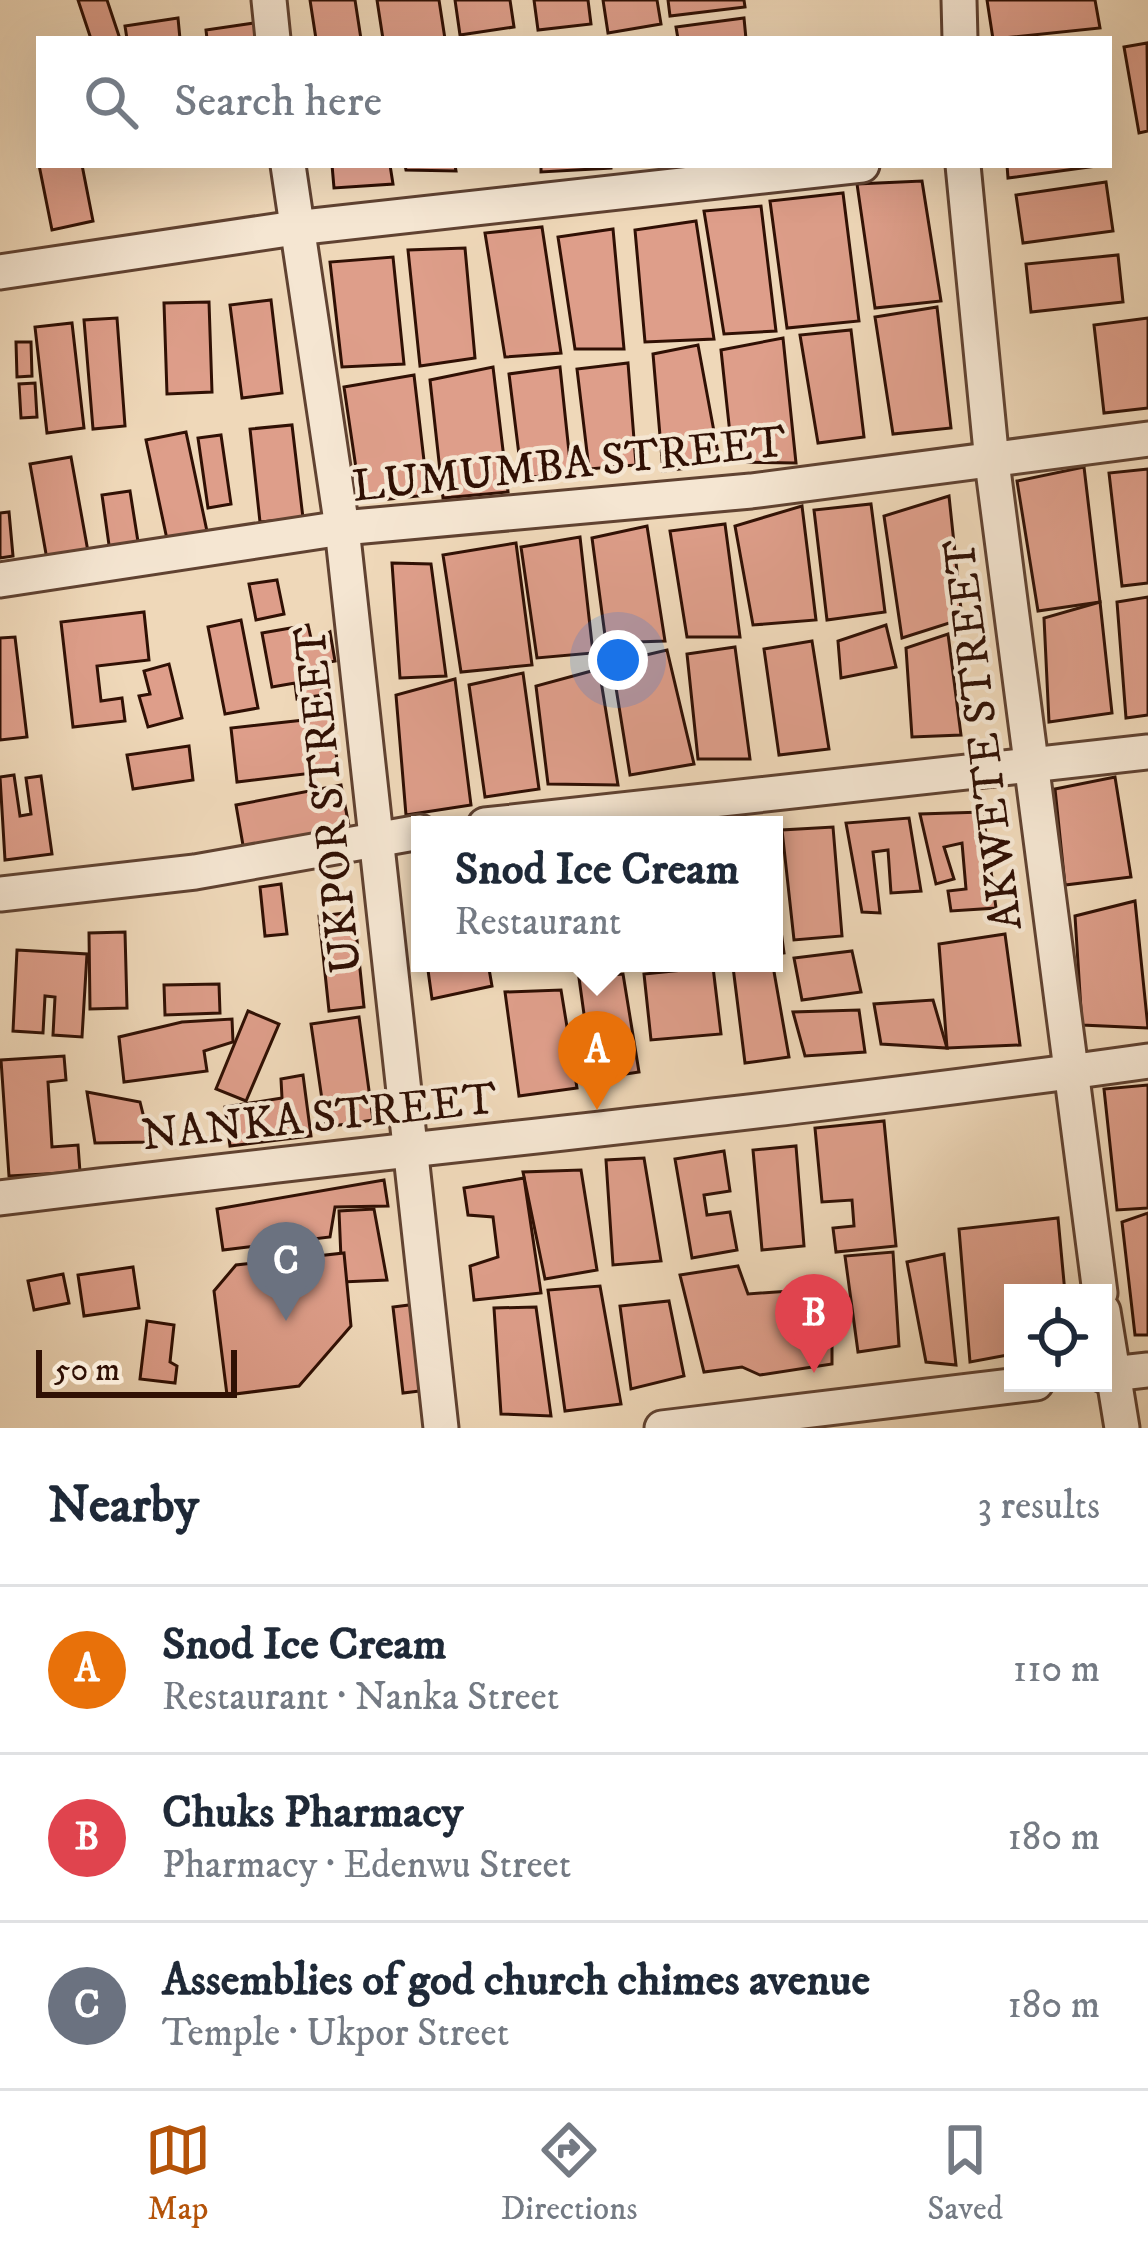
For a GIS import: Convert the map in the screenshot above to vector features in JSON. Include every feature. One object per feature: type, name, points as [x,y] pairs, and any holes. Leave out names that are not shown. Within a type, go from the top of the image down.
[{"type":"street","points":[[269,0],[273,36]]},
{"type":"street","points":[[959,0],[960,36]]},
{"type":"street","name":"UKPOR STREET","points":[[288,168],[342,528],[441,1428]]},
{"type":"street","points":[[0,272],[295,228],[835,168]]},
{"type":"street","name":"AKWETE STREET","points":[[963,168],[992,462],[1067,1072],[1099,1284]]},
{"type":"street","name":"LUMUMBA STREET","points":[[0,580],[342,528],[992,462],[1148,439]]},
{"type":"street","points":[[567,816],[1148,752]]},
{"type":"street","points":[[0,894],[194,872],[411,833]]},
{"type":"street","name":"NANKA STREET","points":[[0,1198],[410,1146],[668,1125],[1148,1061]]},
{"type":"street","points":[[1112,1374],[1148,1370]]},
{"type":"street","points":[[662,1428],[1004,1387]]},
{"type":"street","points":[[1112,1390],[1122,1428]]},
{"type":"building","points":[[78,0],[107,0],[119,36],[90,36]]},
{"type":"building","points":[[310,0],[355,0],[361,36],[316,36]]},
{"type":"building","points":[[377,0],[439,0],[445,36],[383,36]]},
{"type":"building","points":[[455,0],[510,0],[514,27],[460,35]]},
{"type":"building","points":[[534,0],[588,0],[591,24],[538,30]]},
{"type":"building","points":[[603,0],[657,0],[661,24],[608,33]]},
{"type":"building","points":[[668,0],[744,0],[745,7],[670,16]]},
{"type":"building","points":[[987,0],[1095,0],[1100,28],[993,36]]},
{"type":"building","points":[[178,18],[180,36],[127,36],[125,26]]},
{"type":"building","points":[[744,18],[746,36],[678,36],[676,27]]},
{"type":"building","points":[[254,23],[256,36],[207,36],[206,30]]},
{"type":"building","points":[[1147,43],[1148,131],[1139,133],[1124,47]]},
{"type":"building","points":[[40,168],[83,168],[93,221],[52,230]]},
{"type":"building","points":[[332,168],[390,168],[393,184],[334,188]]},
{"type":"building","points":[[456,168],[456,171],[406,170]]},
{"type":"building","points":[[541,168],[611,168],[541,172]]},
{"type":"building","points":[[1007,168],[1082,168],[1008,178]]},
{"type":"building","points":[[922,181],[941,301],[875,308],[857,184]]},
{"type":"building","points":[[1106,182],[1113,231],[1023,243],[1016,195]]},
{"type":"building","points":[[843,193],[859,321],[787,328],[770,201]]},
{"type":"building","points":[[761,206],[776,331],[724,334],[704,211]]},
{"type":"building","points":[[696,221],[714,339],[645,342],[635,230]]},
{"type":"building","points":[[542,227],[561,353],[505,357],[485,233]]},
{"type":"building","points":[[613,229],[624,349],[575,349],[558,237]]},
{"type":"building","points":[[465,248],[475,358],[420,366],[408,250]]},
{"type":"building","points":[[1118,255],[1123,302],[1031,312],[1026,264]]},
{"type":"building","points":[[393,257],[404,364],[342,367],[330,262]]},
{"type":"building","points":[[271,300],[282,393],[242,398],[230,305]]},
{"type":"building","points":[[209,302],[212,392],[167,394],[164,303]]},
{"type":"building","points":[[937,307],[951,428],[893,434],[875,317]]},
{"type":"building","points":[[117,318],[125,426],[93,429],[84,320]]},
{"type":"building","points":[[1148,318],[1148,408],[1104,413],[1094,325]]},
{"type":"building","points":[[72,323],[84,428],[47,433],[35,327]]},
{"type":"building","points":[[851,330],[864,437],[818,443],[800,335]]},
{"type":"building","points":[[783,338],[796,463],[733,462],[721,350]]},
{"type":"building","points":[[16,342],[31,342],[32,376],[17,377]]},
{"type":"building","points":[[698,345],[720,464],[663,471],[653,354]]},
{"type":"building","points":[[628,363],[636,465],[589,469],[577,369]]},
{"type":"building","points":[[493,367],[508,492],[443,498],[430,380]]},
{"type":"building","points":[[560,367],[571,471],[522,479],[509,374]]},
{"type":"building","points":[[414,375],[428,495],[361,502],[344,387]]},
{"type":"building","points":[[35,383],[37,417],[21,418],[19,384]]},
{"type":"building","points":[[292,425],[303,518],[260,522],[250,429]]},
{"type":"building","points":[[186,432],[208,536],[168,544],[146,440]]},
{"type":"building","points":[[221,435],[231,504],[208,508],[198,438]]},
{"type":"building","points":[[71,457],[89,557],[48,565],[30,464]]},
{"type":"building","points":[[1084,467],[1100,602],[1038,611],[1017,481]]},
{"type":"building","points":[[1148,469],[1148,583],[1122,586],[1109,473]]},
{"type":"building","points":[[130,491],[139,548],[110,552],[102,495]]},
{"type":"building","points":[[949,496],[962,619],[902,638],[884,516]]},
{"type":"building","points":[[871,504],[885,612],[827,620],[814,510]]},
{"type":"building","points":[[802,506],[816,620],[753,625],[735,526]]},
{"type":"building","points":[[9,512],[13,556],[0,558],[0,513]]},
{"type":"building","points":[[725,524],[740,637],[687,637],[670,531]]},
{"type":"building","points":[[647,526],[665,641],[606,643],[592,538]]},
{"type":"building","points":[[580,537],[593,653],[537,658],[521,547]]},
{"type":"building","points":[[516,543],[532,665],[461,672],[443,555]]},
{"type":"building","points":[[392,563],[431,564],[446,676],[400,678]]},
{"type":"building","points":[[277,580],[284,614],[256,620],[249,584]]},
{"type":"building","points":[[1148,597],[1148,715],[1126,718],[1117,602]]},
{"type":"building","points":[[1100,602],[1112,713],[1049,722],[1044,618]]},
{"type":"building","points":[[144,612],[149,660],[97,666],[101,701],[122,698],[125,721],[73,727],[61,622]]},
{"type":"building","points":[[241,620],[258,708],[225,714],[208,627]]},
{"type":"building","points":[[308,625],[312,643],[330,632],[335,661],[318,664],[323,695],[297,699],[295,683],[272,687],[262,633]]},
{"type":"building","points":[[886,625],[896,667],[841,678],[838,641]]},
{"type":"building","points":[[948,634],[961,735],[912,737],[906,648]]},
{"type":"building","points":[[15,637],[27,737],[0,740],[0,638]]},
{"type":"building","points":[[812,641],[829,749],[779,755],[764,649]]},
{"type":"building","points":[[735,647],[750,759],[698,759],[687,654]]},
{"type":"building","points":[[667,650],[694,764],[630,775],[612,663]]},
{"type":"building","points":[[169,664],[182,718],[148,727],[139,696],[150,694],[144,671]]},
{"type":"building","points":[[599,669],[618,785],[548,784],[536,686]]},
{"type":"building","points":[[523,673],[539,789],[485,797],[469,685]]},
{"type":"building","points":[[455,679],[471,805],[406,815],[396,695]]},
{"type":"building","points":[[332,717],[338,770],[237,782],[231,728]]},
{"type":"building","points":[[189,746],[193,780],[133,789],[127,755]]},
{"type":"building","points":[[14,775],[20,816],[31,814],[26,778],[41,776],[52,854],[5,860],[0,777]]},
{"type":"building","points":[[1115,777],[1131,877],[1065,885],[1055,789]]},
{"type":"building","points":[[341,785],[350,831],[244,851],[236,805]]},
{"type":"building","points":[[983,812],[996,908],[951,911],[948,891],[966,889],[962,843],[944,847],[954,879],[936,884],[920,814]]},
{"type":"building","points":[[909,818],[921,891],[891,893],[888,850],[873,852],[880,913],[862,912],[846,823]]},
{"type":"building","points":[[833,827],[842,936],[794,940],[783,830]]},
{"type":"building","points":[[281,884],[287,934],[265,936],[260,887]]},
{"type":"building","points":[[1135,901],[1148,1028],[1082,1025],[1075,916]]},
{"type":"building","points":[[354,912],[364,1007],[329,1011],[319,916]]},
{"type":"building","points":[[125,932],[127,1008],[90,1009],[89,933]]},
{"type":"building","points":[[1005,934],[1020,1045],[947,1048],[939,944]]},
{"type":"building","points":[[17,950],[87,954],[82,1037],[53,1035],[55,997],[45,996],[43,1033],[13,1031]]},
{"type":"building","points":[[852,951],[861,992],[802,1000],[794,958]]},
{"type":"building","points":[[428,972],[490,972],[492,986],[432,999]]},
{"type":"building","points":[[714,972],[721,1034],[651,1040],[644,974]]},
{"type":"building","points":[[734,972],[774,972],[789,1057],[745,1063]]},
{"type":"building","points":[[623,974],[639,1072],[593,1079],[579,978]]},
{"type":"building","points":[[219,984],[220,1013],[165,1015],[164,985]]},
{"type":"building","points":[[561,990],[577,1088],[519,1096],[505,992]]},
{"type":"building","points":[[933,1000],[947,1048],[881,1044],[874,1004]]},
{"type":"building","points":[[859,1010],[865,1052],[805,1056],[793,1012]]},
{"type":"building","points":[[248,1011],[279,1024],[246,1101],[216,1089]]},
{"type":"building","points":[[359,1017],[373,1120],[326,1127],[311,1024]]},
{"type":"building","points":[[232,1019],[233,1042],[204,1051],[207,1071],[124,1082],[119,1037],[182,1022]]},
{"type":"building","points":[[64,1056],[66,1080],[48,1082],[52,1147],[78,1145],[80,1172],[9,1176],[1,1060]]},
{"type":"building","points":[[303,1075],[311,1136],[230,1146],[225,1107],[282,1098],[281,1079]]},
{"type":"building","points":[[1148,1085],[1148,1208],[1117,1210],[1104,1089]]},
{"type":"building","points":[[87,1092],[140,1102],[150,1142],[95,1143]]},
{"type":"building","points":[[884,1121],[896,1246],[836,1252],[833,1228],[854,1226],[852,1200],[822,1202],[815,1128]]},
{"type":"building","points":[[796,1146],[804,1246],[762,1250],[753,1150]]},
{"type":"building","points":[[724,1151],[730,1191],[704,1195],[707,1215],[730,1212],[737,1250],[692,1258],[675,1159]]},
{"type":"building","points":[[644,1158],[661,1261],[613,1265],[606,1160]]},
{"type":"building","points":[[581,1170],[597,1270],[545,1279],[523,1172]]},
{"type":"building","points":[[524,1178],[541,1293],[474,1300],[470,1266],[498,1257],[493,1217],[468,1215],[464,1188]]},
{"type":"building","points":[[384,1180],[388,1206],[335,1207],[330,1237],[223,1250],[217,1209]]},
{"type":"building","points":[[374,1209],[387,1280],[342,1282],[339,1211]]},
{"type":"building","points":[[1148,1213],[1148,1335],[1135,1335],[1122,1222]]},
{"type":"building","points":[[1058,1218],[1064,1284],[1004,1284],[1004,1356],[970,1362],[959,1229]]},
{"type":"building","points":[[893,1252],[899,1346],[858,1352],[845,1256]]},
{"type":"building","points":[[344,1253],[351,1326],[299,1386],[227,1395],[214,1291],[236,1265]]},
{"type":"building","points":[[944,1254],[956,1365],[926,1362],[907,1262]]},
{"type":"building","points":[[738,1266],[748,1294],[832,1288],[832,1364],[760,1375],[742,1367],[704,1372],[680,1275]]},
{"type":"building","points":[[133,1267],[139,1308],[84,1316],[78,1275]]},
{"type":"building","points":[[63,1274],[69,1303],[34,1310],[28,1281]]},
{"type":"building","points":[[600,1286],[621,1404],[565,1411],[548,1290]]},
{"type":"building","points":[[669,1301],[684,1376],[631,1389],[620,1306]]},
{"type":"building","points":[[417,1304],[428,1390],[403,1393],[393,1307]]},
{"type":"building","points":[[536,1307],[551,1416],[501,1414],[494,1308]]},
{"type":"building","points":[[147,1321],[174,1325],[170,1362],[177,1366],[175,1383],[140,1379]]},
{"type":"place","name":"Snod Ice Cream","points":[[597,1110]]},
{"type":"place","name":"Assemblies of god church chimes avenue","points":[[286,1321]]},
{"type":"place","name":"Chuks Pharmacy","points":[[814,1373]]}]
